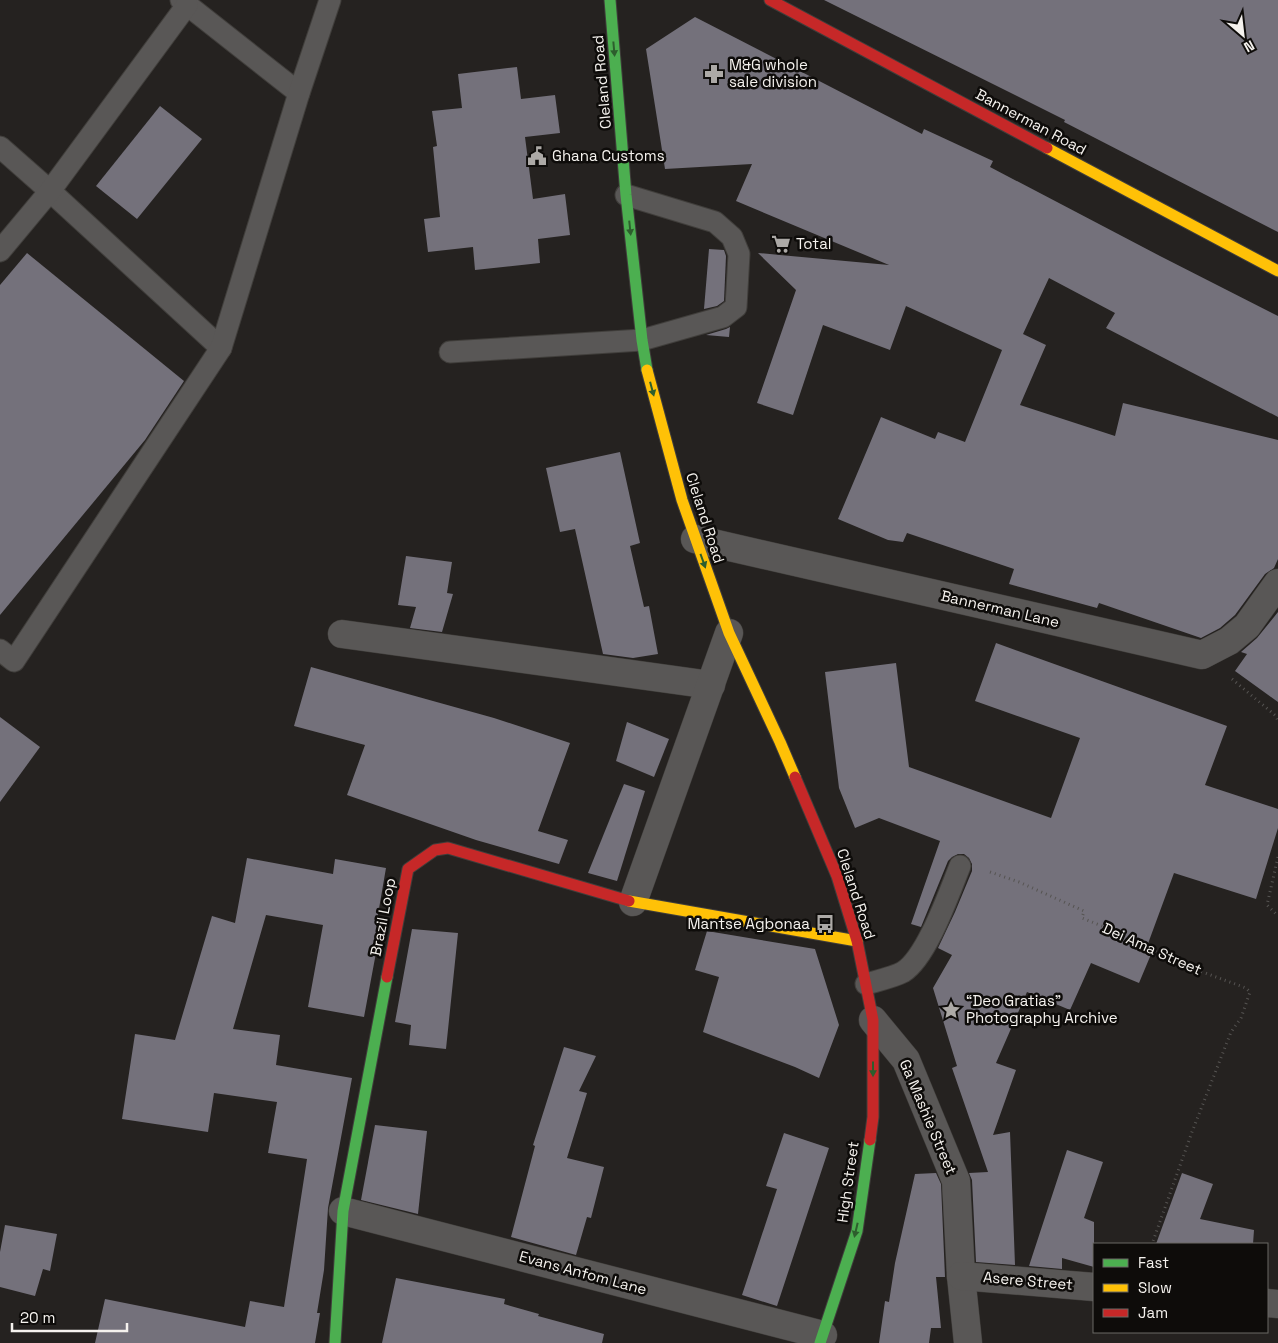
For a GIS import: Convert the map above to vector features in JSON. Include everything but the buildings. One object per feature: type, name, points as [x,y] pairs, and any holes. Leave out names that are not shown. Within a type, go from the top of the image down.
[{"type":"street","name":"Cleland Road","points":[[610,0],[626,195],[642,340],[648,374],[682,500],[729,633],[780,742],[833,867],[857,941],[872,1020]]},
{"type":"street","name":"Bannerman Road","points":[[770,0],[1278,271]]},
{"type":"street","name":"Bannerman Lane","points":[[695,539],[1202,655]]},
{"type":"street","points":[[1202,655],[1229,641],[1247,626],[1278,583]]},
{"type":"street","points":[[633,902],[729,633]]},
{"type":"street","points":[[342,634],[711,685]]},
{"type":"street","name":"Brazil Loop","points":[[335,1343],[343,1211],[408,869],[436,850],[448,848],[633,902],[857,941]]},
{"type":"street","name":"Ga Mashie Street","points":[[872,1020],[906,1060],[956,1182],[961,1276],[968,1343]]},
{"type":"street","name":"High Street","points":[[822,1339],[857,1231],[873,1117],[872,1020]]},
{"type":"street","name":"Evans Anfom Lane","points":[[343,1211],[822,1339]]},
{"type":"street","name":"Asere Street","points":[[961,1276],[1093,1287]]},
{"type":"lane","points":[[0,650],[14,661],[221,348],[299,93],[330,0]]},
{"type":"lane","points":[[0,251],[50,191],[184,3],[299,93]]},
{"type":"lane","points":[[0,147],[221,348]]},
{"type":"lane","points":[[450,352],[642,340],[723,317],[736,307],[739,254],[732,237],[715,222],[626,195]]},
{"type":"lane","points":[[866,984],[902,972],[916,960],[930,937],[960,866]]},
{"type":"path","points":[[1202,655],[1276,716],[1278,721]]},
{"type":"path","points":[[1278,857],[1267,904],[1278,916]]},
{"type":"path","name":"Dei Ama Street","points":[[960,866],[986,874],[988,871],[1019,882],[1084,911],[1082,918],[1119,933],[1178,963],[1246,988],[1250,992],[1241,1018],[1231,1032],[1192,1132],[1152,1243]]},
{"type":"traffic: fast","points":[[610,0],[626,195],[647,370]]},
{"type":"traffic: fast","points":[[335,1343],[343,1211],[387,977]]},
{"type":"traffic: fast","points":[[820,1343],[857,1231],[870,1140]]},
{"type":"traffic: slow","points":[[1047,148],[1278,271]]},
{"type":"traffic: slow","points":[[647,370],[682,500],[729,633],[795,777]]},
{"type":"traffic: slow","points":[[629,901],[857,941]]},
{"type":"traffic: jam","points":[[770,0],[1047,148]]},
{"type":"traffic: jam","points":[[795,777],[837,876],[857,941],[873,1020],[873,1117],[870,1140]]},
{"type":"traffic: jam","points":[[387,977],[408,869],[435,850],[448,848],[629,901]]},
{"type":"place","name":"M&G whole sale division","points":[[714,74]]},
{"type":"place","name":"Ghana Customs","points":[[537,156]]},
{"type":"place","name":"Total","points":[[781,244]]},
{"type":"place","name":"Mantse Agbonaa","points":[[825,924]]},
{"type":"place","name":"“Deo Gratias” Photography Archive","points":[[951,1010]]}]
